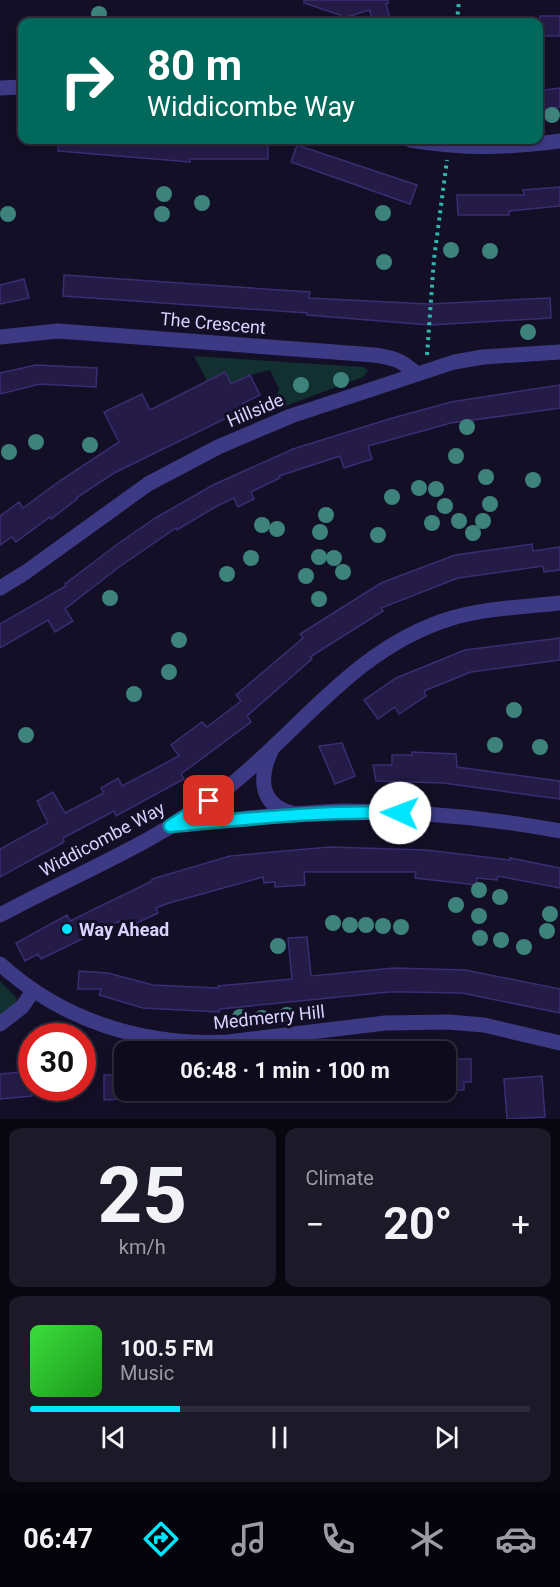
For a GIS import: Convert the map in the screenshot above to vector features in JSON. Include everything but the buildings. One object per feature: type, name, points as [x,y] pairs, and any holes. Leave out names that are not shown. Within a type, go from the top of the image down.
[{"type":"street","points":[[0,88],[18,87]]},
{"type":"street","points":[[543,143],[560,141]]},
{"type":"street","points":[[433,144],[493,148],[531,144]]},
{"type":"street","name":"The Crescent","points":[[0,337],[58,331],[364,354],[396,358],[422,373]]},
{"type":"street","name":"Hillside","points":[[0,588],[26,572],[148,484],[209,452],[291,416],[454,362],[483,357],[560,352]]},
{"type":"street","name":"Widdicombe Way","points":[[0,915],[170,826],[222,792],[349,675],[401,639],[453,618],[487,611],[560,603]]},
{"type":"street","name":"Widdicombe Way","points":[[273,746],[264,772],[265,791],[276,807],[296,814]]},
{"type":"street","points":[[170,826],[345,811],[415,813],[505,820],[560,831]]},
{"type":"street","name":"Medmerry Hill","points":[[0,964],[33,992],[54,1005],[105,1027],[132,1035],[202,1044],[385,1023],[448,1022],[484,1025],[560,1044]]},
{"type":"street","points":[[0,1024],[22,1007],[33,992]]},
{"type":"path","points":[[457,18],[459,0]]},
{"type":"path","points":[[422,373],[447,159],[444,146]]},
{"type":"green space","points":[[194,356],[364,367],[368,371],[363,377],[272,411],[279,389],[270,370],[250,375],[231,384],[225,373],[207,381]]},
{"type":"green space","points":[[0,981],[17,998],[15,1007],[0,1018]]},
{"type":"place","name":"Way Ahead","points":[[67,929]]},
{"type":"route","points":[[209,801],[170,826],[345,811],[400,813]]}]
